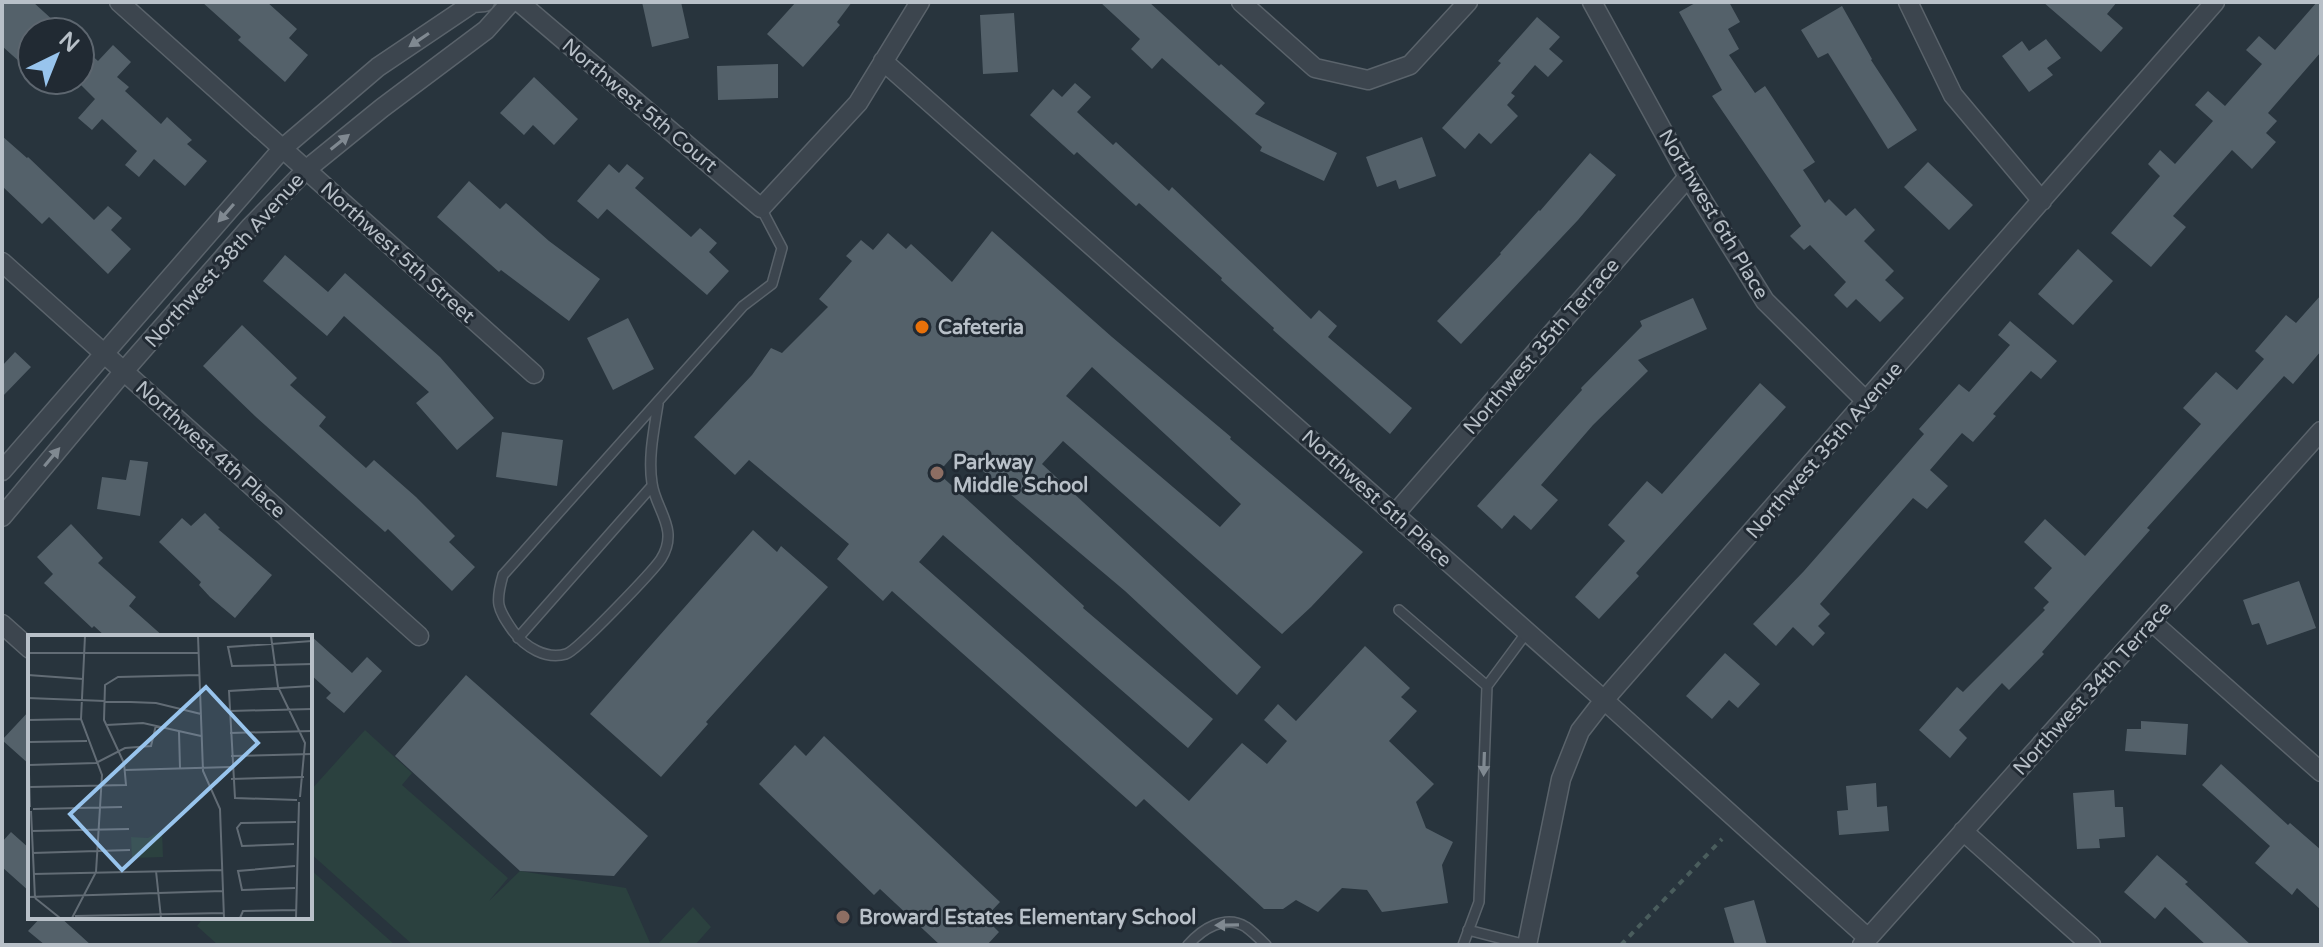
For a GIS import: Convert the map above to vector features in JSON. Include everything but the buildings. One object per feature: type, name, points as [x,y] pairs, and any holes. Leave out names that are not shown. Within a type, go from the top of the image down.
[{"type":"street","name":"Northwest 5th Street","points":[[119,2],[534,374]]},
{"type":"street","name":"Northwest 38th Avenue","points":[[2,471],[283,148],[378,67],[473,3],[485,2]]},
{"type":"street","name":"Northwest 38th Avenue","points":[[2,517],[251,226],[307,169],[486,30],[511,2]]},
{"type":"street","name":"Northwest 5th Court","points":[[519,2],[761,208]]},
{"type":"street","points":[[761,208],[858,103],[920,2]]},
{"type":"street","points":[[1241,2],[1315,68],[1368,80],[1410,65],[1468,2]]},
{"type":"street","name":"Northwest 6th Place","points":[[1592,2],[1688,177],[1765,301],[1867,402]]},
{"type":"street","points":[[1908,2],[1953,95],[2042,201]]},
{"type":"street","name":"Northwest 35th Avenue","points":[[1527,945],[1561,779],[1580,731],[2215,2]]},
{"type":"street","name":"Northwest 5th Place","points":[[883,61],[1604,700],[1865,942]]},
{"type":"street","name":"Northwest 35th Terrace","points":[[1395,514],[1688,177]]},
{"type":"street","name":"Northwest 4th Place","points":[[2,262],[419,636]]},
{"type":"street","name":"Northwest 34th Terrace","points":[[1865,942],[2321,431]]},
{"type":"street","points":[[2152,622],[2321,772]]},
{"type":"street","points":[[2,624],[28,647]]},
{"type":"street","points":[[1963,831],[2091,945]]},
{"type":"lane","points":[[658,404],[651,458],[652,486],[665,515],[668,540],[662,559],[583,642],[567,654],[544,656],[518,638],[499,612],[498,593],[503,575],[743,306],[772,284],[782,248],[761,208]]},
{"type":"lane","points":[[518,638],[652,486]]},
{"type":"lane","points":[[1399,610],[1487,686]]},
{"type":"lane","points":[[1463,945],[1479,902],[1487,686],[1527,632]]},
{"type":"lane","points":[[1188,945],[1210,926],[1229,922],[1244,926],[1266,945]]},
{"type":"lane","points":[[1468,930],[1527,945]]},
{"type":"path","points":[[1621,945],[1722,839]]},
{"type":"green space","points":[[365,730],[412,773],[402,785],[508,878],[489,901],[520,871],[626,888],[651,945],[413,945],[312,855],[312,789]]},
{"type":"green space","points":[[312,871],[395,945],[218,945],[197,926],[202,919],[312,919]]},
{"type":"green space","points":[[693,907],[711,927],[695,945],[657,945]]},
{"type":"place","name":"Cafeteria","points":[[922,327]]},
{"type":"place","name":"Parkway Middle School","points":[[937,473]]},
{"type":"place","name":"Broward Estates Elementary School","points":[[843,917]]}]
